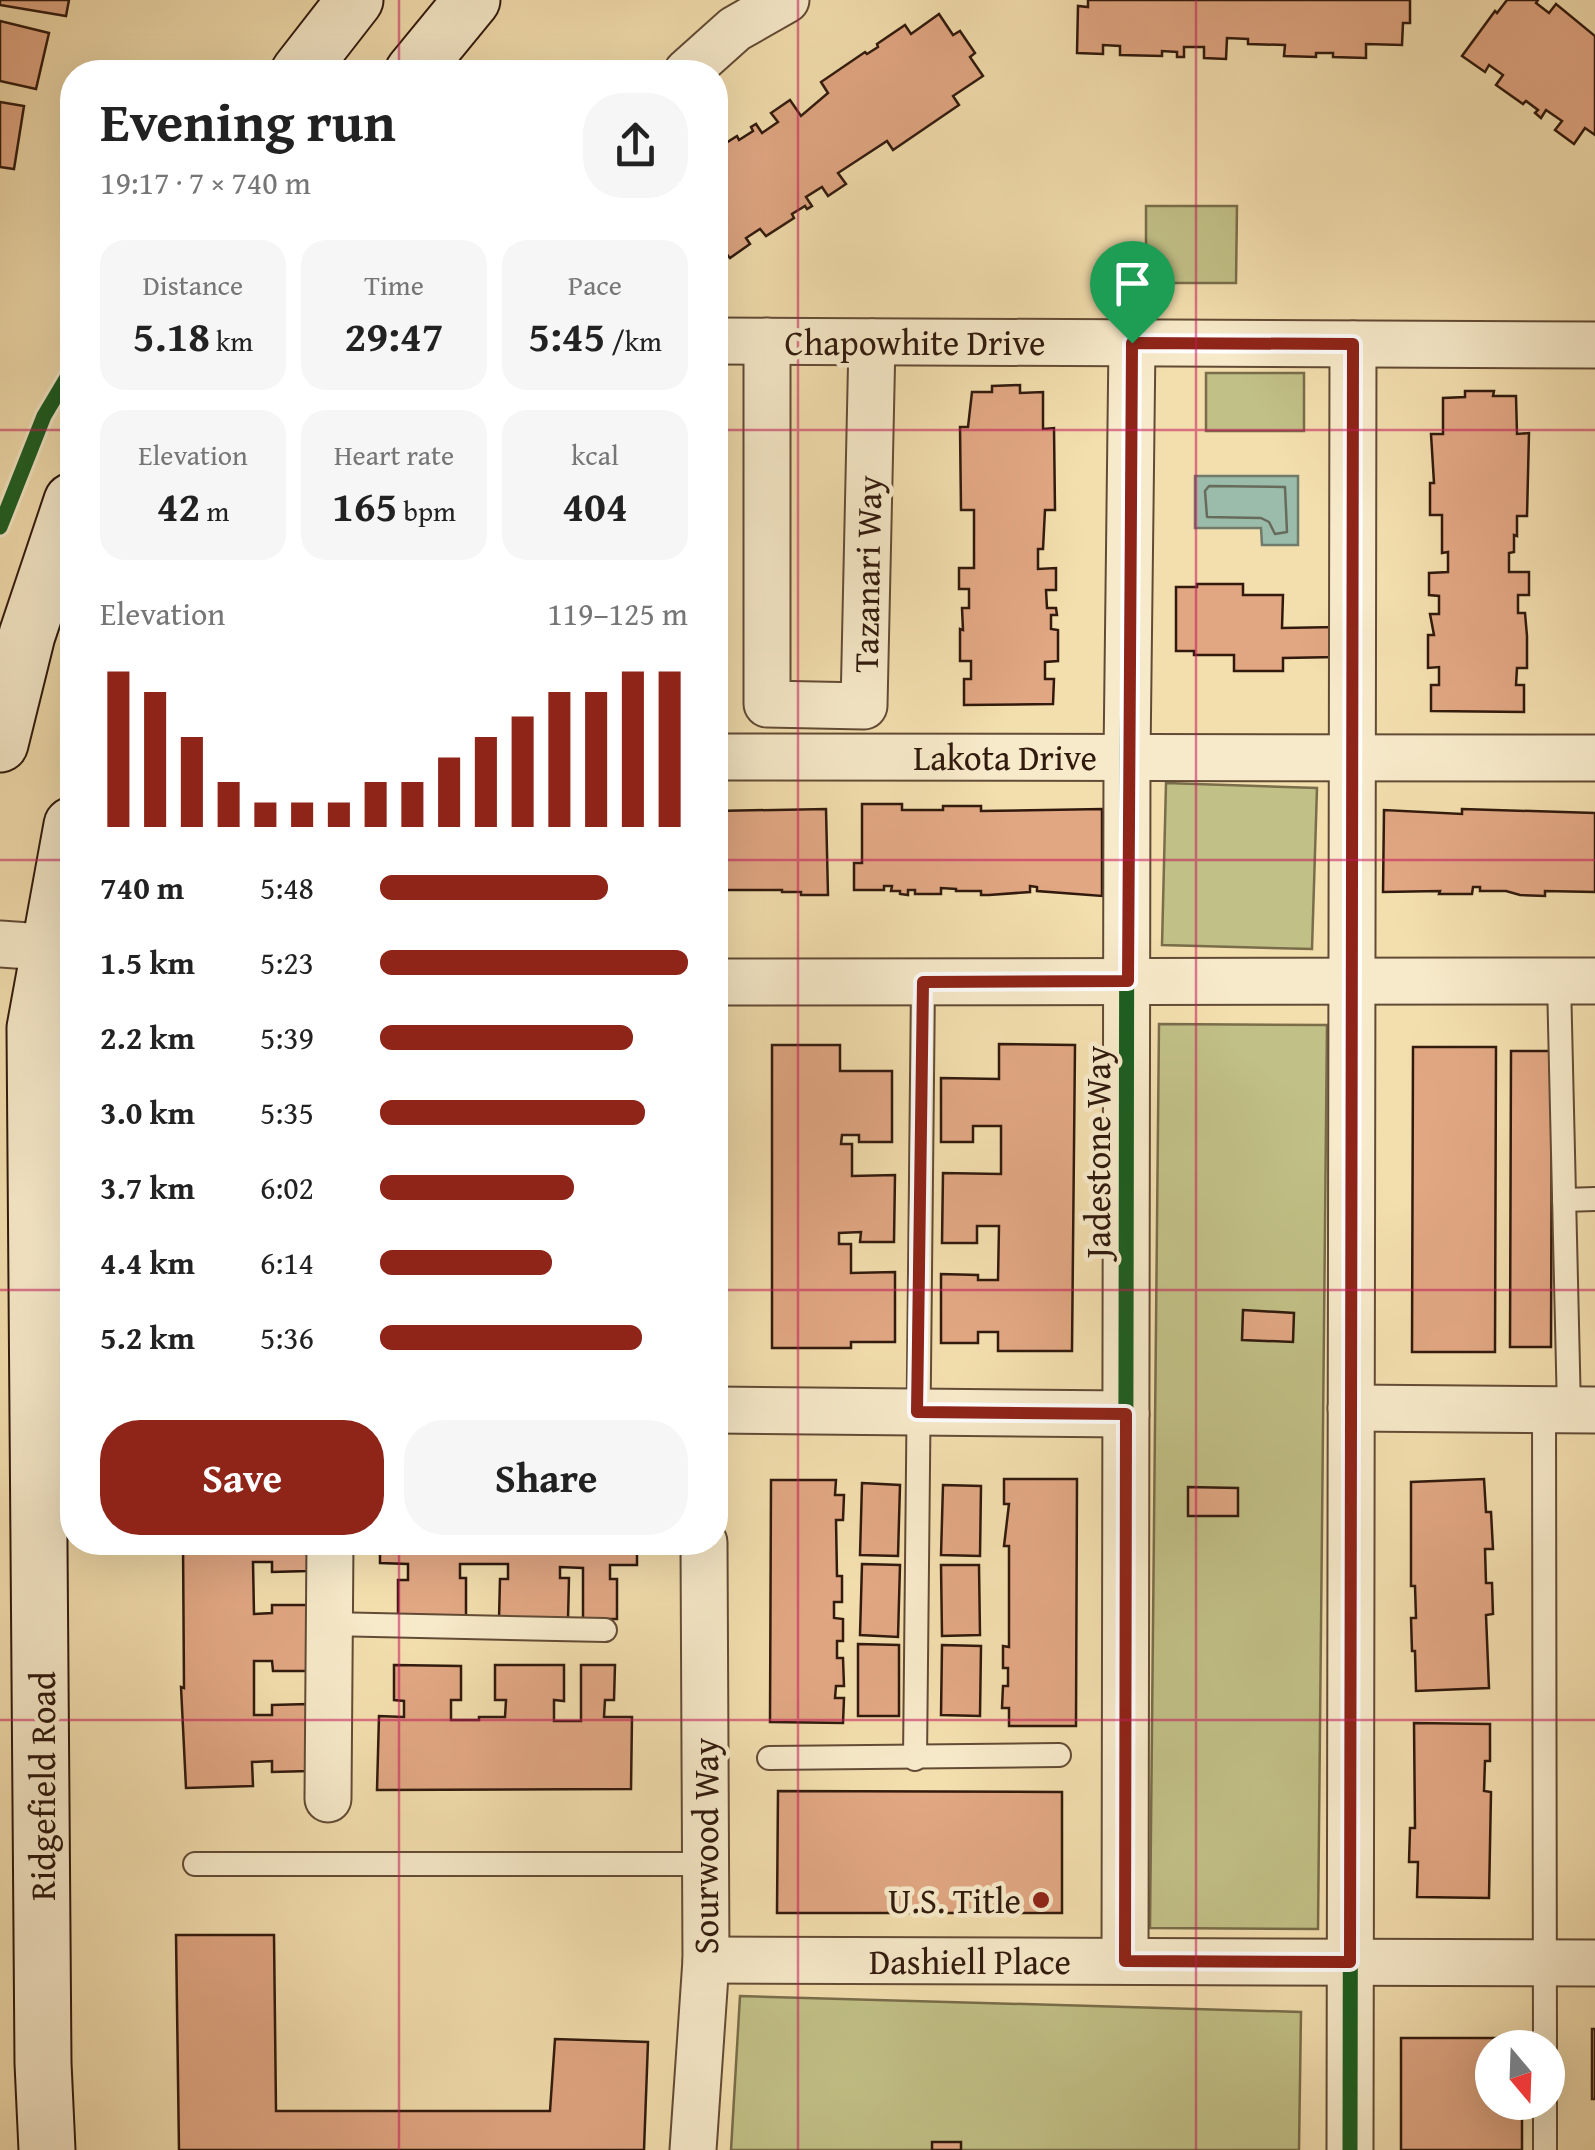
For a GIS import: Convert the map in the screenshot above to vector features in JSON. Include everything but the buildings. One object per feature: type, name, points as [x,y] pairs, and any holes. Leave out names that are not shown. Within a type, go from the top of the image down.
[{"type":"main road","points":[[308,60],[355,0]]},
{"type":"main road","points":[[423,60],[472,0]]},
{"type":"main road","points":[[0,744],[27,635],[60,537]]},
{"type":"main road","name":"Ridgefield Road","points":[[47,2150],[43,2063],[35,1028],[41,947],[60,872]]},
{"type":"street","points":[[700,60],[735,28],[786,0]]},
{"type":"street","name":"Chapowhite Drive","points":[[728,341],[1595,345]]},
{"type":"street","name":"Tazanari Way","points":[[767,342],[767,704],[864,706],[872,342]]},
{"type":"street","name":"Jadestone Way","points":[[1125,1961],[1127,757],[1132,343]]},
{"type":"street","points":[[1350,2150],[1353,344]]},
{"type":"street","name":"Lakota Drive","points":[[728,758],[1595,758]]},
{"type":"street","points":[[728,982],[1577,981]]},
{"type":"street","points":[[1351,1408],[1569,1410]]},
{"type":"street","points":[[728,1410],[1126,1414]]},
{"type":"street","points":[[328,1799],[330,1555]]},
{"type":"street","name":"Sourwood Way","points":[[694,2150],[706,1960],[704,1555]]},
{"type":"street","name":"Dashiell Place","points":[[706,1960],[1595,1963]]},
{"type":"lane","points":[[1545,2030],[1569,1410],[1564,1200],[1577,981]]},
{"type":"lane","points":[[915,1758],[923,982]]},
{"type":"lane","points":[[1564,1200],[1595,1200]]},
{"type":"lane","points":[[329,1624],[604,1630]]},
{"type":"lane","points":[[769,1758],[1059,1755]]},
{"type":"lane","points":[[195,1864],[705,1864]]},
{"type":"lane","points":[[1545,2120],[1545,2150]]},
{"type":"shaded area","points":[[1146,206],[1237,206],[1236,283],[1146,283]]},
{"type":"shaded area","points":[[1206,373],[1304,373],[1304,431],[1206,431]]},
{"type":"shaded area","points":[[1166,783],[1317,788],[1312,949],[1162,945]]},
{"type":"shaded area","points":[[1159,1024],[1327,1025],[1318,1929],[1150,1928]]},
{"type":"shaded area","points":[[740,1996],[1301,2012],[1299,2150],[731,2150]]},
{"type":"water","points":[[1195,476],[1298,476],[1298,545],[1262,545],[1261,528],[1195,528]]},
{"type":"cycle path","points":[[1125,1961],[1127,757],[1132,343]]},
{"type":"cycle path","points":[[1350,2150],[1353,344]]},
{"type":"cycle path","points":[[0,527],[44,416],[60,389]]},
{"type":"place","name":"U.S. Title","points":[[1041,1900]]},
{"type":"route","points":[[1132,343],[1353,344],[1350,1962],[1125,1961],[1126,1414],[917,1412],[923,982],[1128,981],[1132,343]]}]
